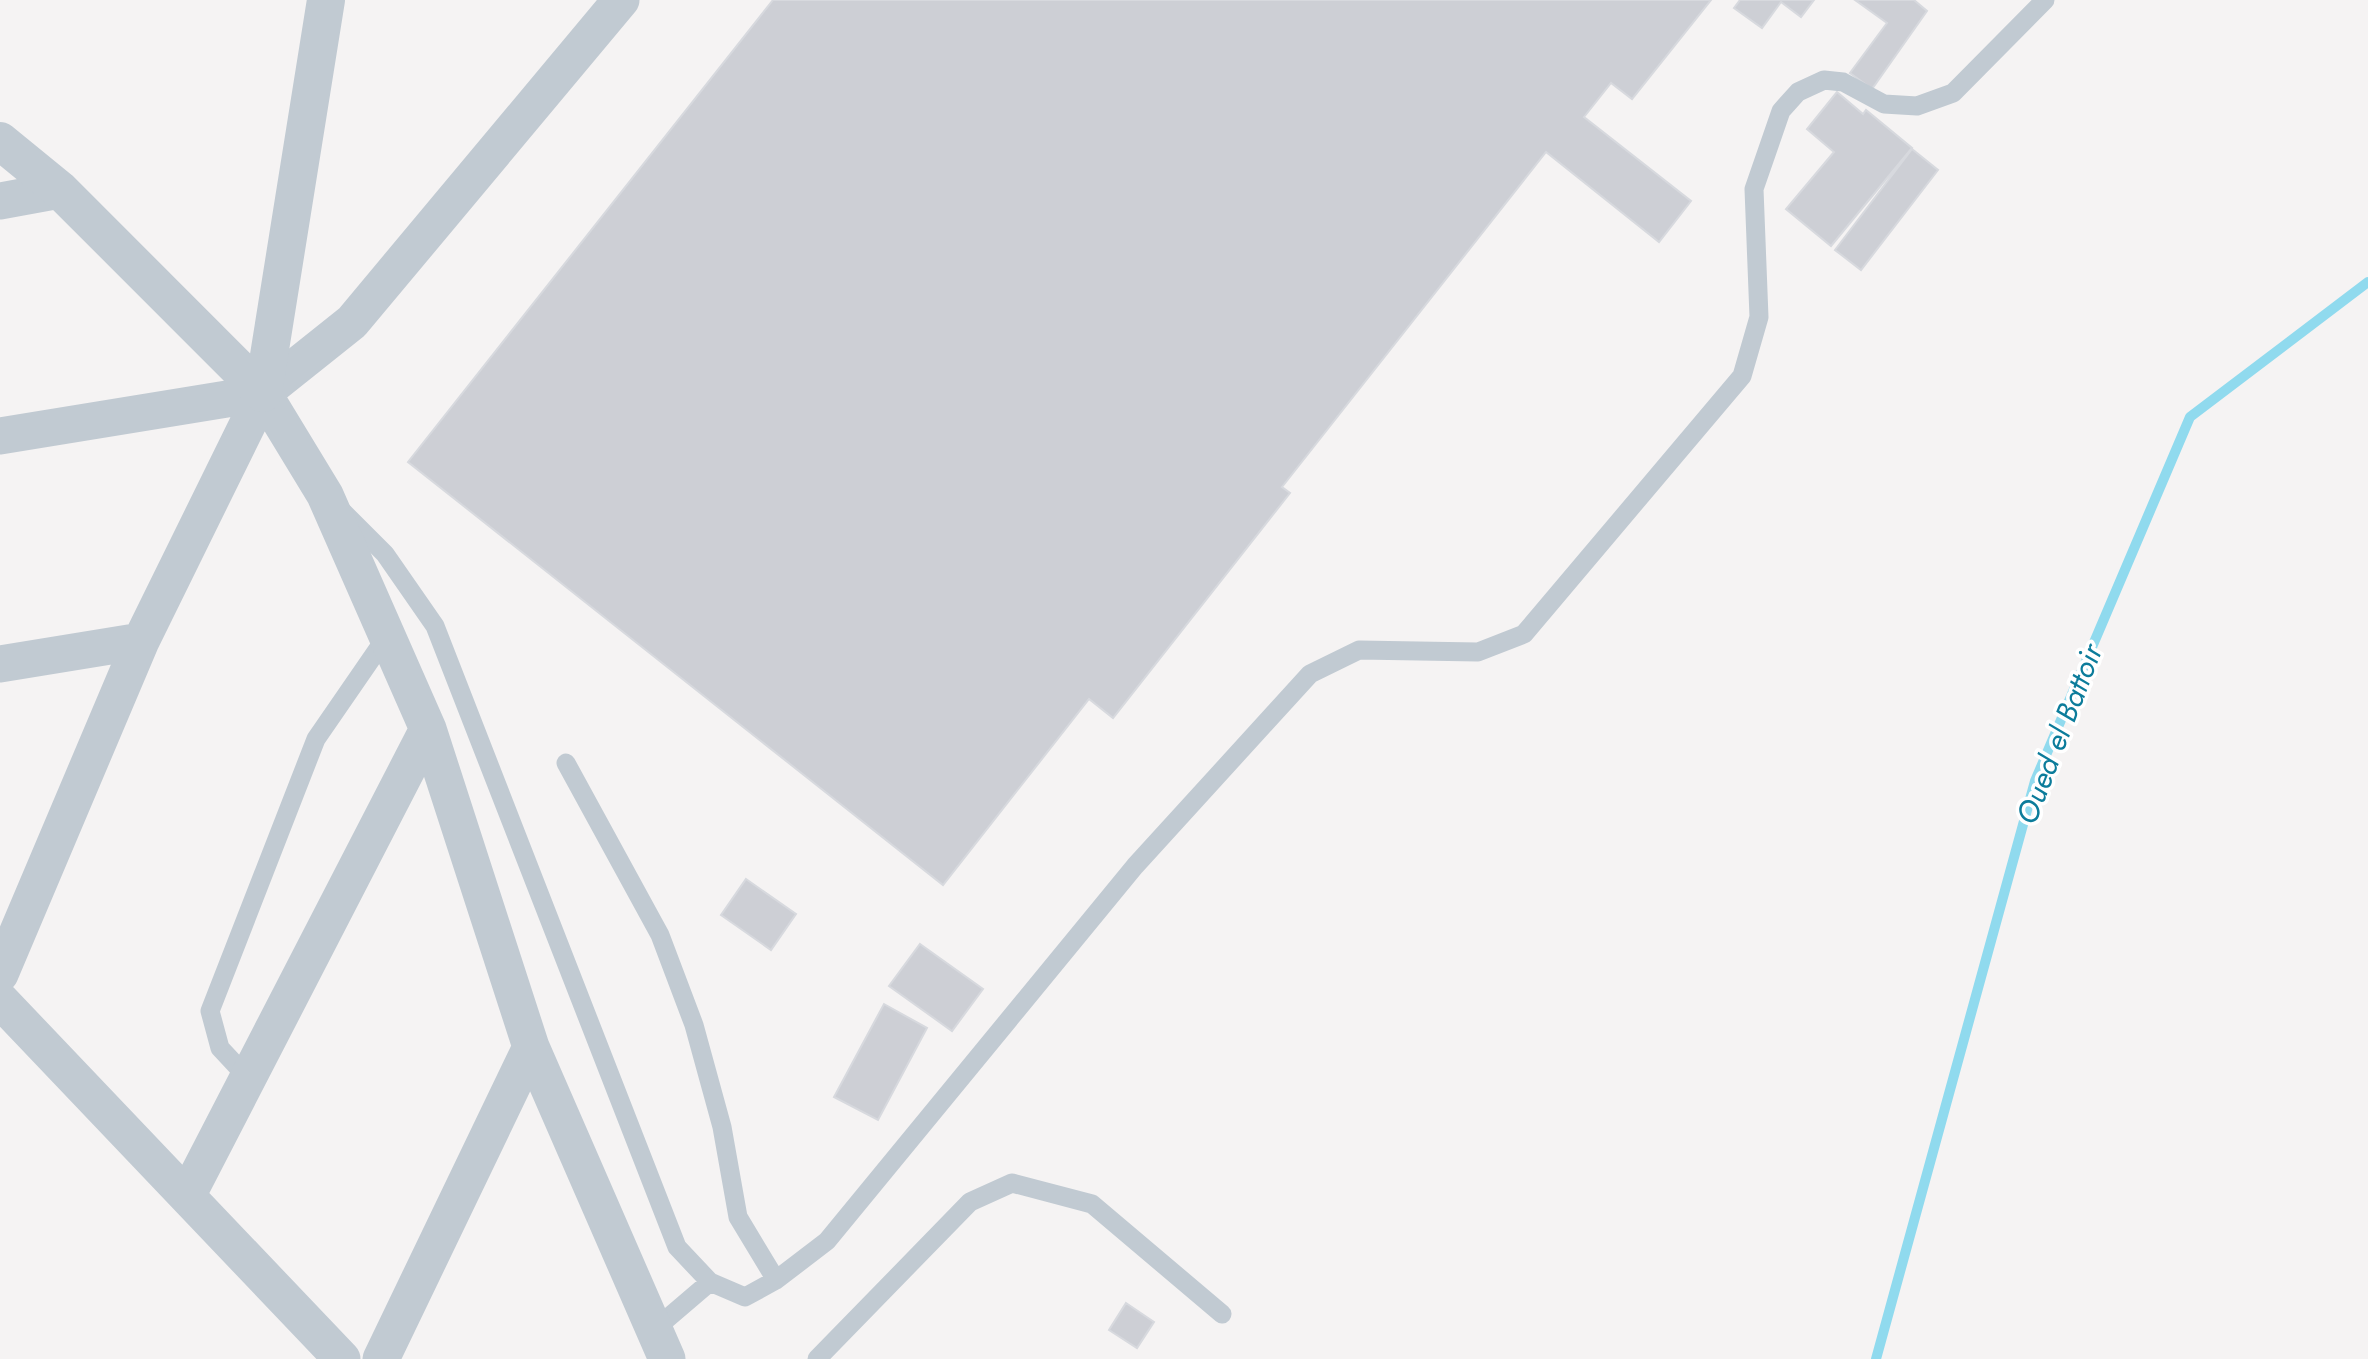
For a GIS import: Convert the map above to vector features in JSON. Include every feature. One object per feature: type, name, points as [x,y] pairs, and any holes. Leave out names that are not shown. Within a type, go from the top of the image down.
[{"type":"street","points":[[0,974],[141,641],[263,393],[326,0]]},
{"type":"street","points":[[0,436],[263,393],[352,322],[621,0]]},
{"type":"street","points":[[0,141],[60,190],[263,393],[325,495],[428,729],[531,1046],[661,1344]]},
{"type":"street","points":[[0,201],[60,190]]},
{"type":"street","points":[[0,664],[141,641]]},
{"type":"street","points":[[187,1196],[428,729]]},
{"type":"street","points":[[0,1000],[342,1359]]},
{"type":"street","points":[[381,1359],[531,1046]]},
{"type":"lane","points":[[325,495],[386,554],[435,626],[677,1247],[710,1282],[745,1297],[776,1280],[827,1241],[1135,866],[1310,674],[1359,650],[1479,652],[1524,634],[1742,376],[1759,317],[1754,189],[1780,111],[1798,92],[1824,80],[1843,82],[1884,103],[1917,106],[1953,93],[2045,0]]},
{"type":"lane","points":[[248,1078],[220,1048],[210,1011],[316,739],[387,636]]},
{"type":"lane","points":[[566,763],[660,935],[694,1025],[722,1127],[738,1217],[776,1280]]},
{"type":"lane","points":[[817,1359],[970,1202],[1012,1183],[1092,1204],[1223,1314]]},
{"type":"lane","points":[[661,1344],[710,1282]]},
{"type":"building","points":[[773,0],[1711,0],[1632,99],[1611,83],[1584,117],[1691,201],[1659,242],[1546,152],[1282,487],[1290,493],[1113,718],[1089,699],[943,885],[408,462]]},
{"type":"building","points":[[1740,0],[1814,0],[1801,17],[1781,2],[1762,28],[1734,8]]},
{"type":"building","points":[[1855,0],[1914,0],[1927,11],[1872,89],[1850,73],[1887,23]]},
{"type":"building","points":[[1837,92],[1863,114],[1866,110],[1912,148],[1831,246],[1786,209],[1834,152],[1807,129]]},
{"type":"building","points":[[1912,149],[1938,170],[1861,270],[1835,250]]},
{"type":"building","points":[[746,879],[796,914],[771,950],[721,915]]},
{"type":"building","points":[[920,944],[983,989],[952,1031],[889,986]]},
{"type":"building","points":[[884,1004],[927,1028],[878,1120],[834,1097]]},
{"type":"building","points":[[1126,1303],[1154,1322],[1137,1348],[1109,1330]]},
{"type":"waterway","name":"Oued el Battoir","points":[[1876,1359],[2035,781],[2190,417],[2368,282]]}]
